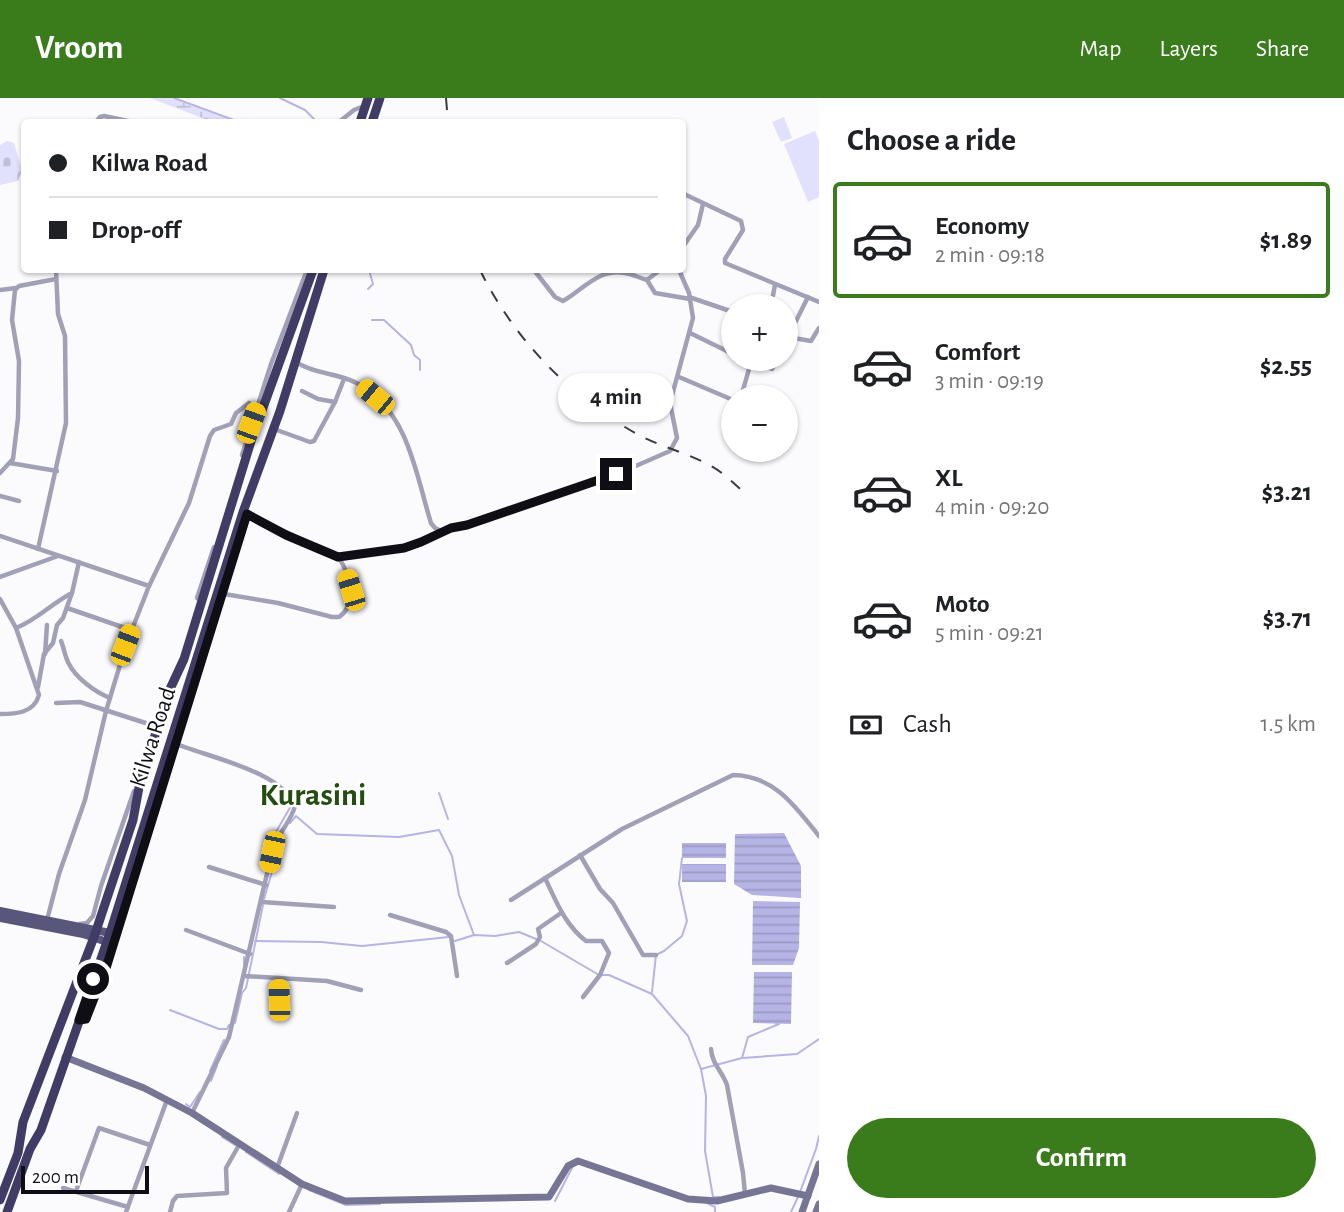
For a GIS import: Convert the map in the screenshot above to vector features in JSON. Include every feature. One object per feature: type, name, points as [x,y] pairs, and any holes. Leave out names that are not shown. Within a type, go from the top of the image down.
[{"type":"highway","points":[[375,119],[382,98]]},
{"type":"highway","points":[[360,119],[365,102]]},
{"type":"highway","name":"Kilwa Road","points":[[0,1200],[18,1153],[23,1122],[94,938],[133,820],[140,782],[202,601],[252,438],[312,273]]},
{"type":"highway","name":"Kilwa Road","points":[[7,1212],[30,1149],[41,1130],[174,743],[219,593],[297,362],[306,321],[325,273]]},
{"type":"highway","points":[[0,1184],[23,1122]]},
{"type":"highway","points":[[12,1212],[41,1130]]},
{"type":"main road","points":[[0,911],[66,925],[94,938],[108,937]]},
{"type":"main road","points":[[0,918],[82,931],[94,938]]},
{"type":"main road","points":[[82,931],[100,920]]},
{"type":"street","points":[[343,119],[365,102]]},
{"type":"street","points":[[98,119],[104,116],[119,119]]},
{"type":"street","points":[[686,195],[734,217],[743,225],[743,230],[724,259],[725,263],[819,302]]},
{"type":"street","points":[[686,242],[698,225],[703,204]]},
{"type":"street","points":[[38,550],[66,424],[65,336],[58,314],[56,273]]},
{"type":"street","points":[[202,601],[197,597],[240,466],[251,423],[306,273]]},
{"type":"street","points":[[536,273],[560,301],[589,281],[611,273]]},
{"type":"street","points":[[626,273],[647,280],[655,293],[689,298],[721,308]]},
{"type":"street","points":[[647,280],[656,273]]},
{"type":"street","points":[[297,362],[362,385],[393,414],[405,436],[431,523],[441,531],[476,522],[615,475],[670,451],[677,438],[670,402],[693,318],[680,273]]},
{"type":"street","points":[[0,290],[56,279]]},
{"type":"street","points":[[773,294],[775,285]]},
{"type":"street","points":[[0,473],[10,463],[15,449],[15,426],[18,418],[20,366],[12,320],[17,287]]},
{"type":"street","points":[[798,316],[808,297]]},
{"type":"street","points":[[798,339],[811,341],[819,328]]},
{"type":"street","points":[[690,333],[721,348]]},
{"type":"street","points":[[679,377],[721,395]]},
{"type":"street","points":[[275,429],[313,442],[344,379]]},
{"type":"street","points":[[302,391],[318,399],[335,402]]},
{"type":"street","points":[[47,922],[59,874],[85,800],[106,710],[131,630],[189,503],[212,432],[231,424],[236,413],[249,403]]},
{"type":"street","points":[[10,463],[57,471]]},
{"type":"street","points":[[0,496],[19,501]]},
{"type":"street","points":[[245,513],[286,535],[338,557],[404,548],[451,528]]},
{"type":"street","points":[[0,536],[149,586]]},
{"type":"street","points":[[0,577],[58,556]]},
{"type":"street","points":[[219,593],[339,617],[347,610],[351,590],[346,570],[338,557]]},
{"type":"street","points":[[44,654],[53,643],[57,625],[67,608],[79,562]]},
{"type":"street","points":[[16,628],[28,623],[54,602],[72,593]]},
{"type":"street","points":[[0,599],[16,628],[38,688],[39,699],[23,713],[0,714]]},
{"type":"street","points":[[67,608],[131,630]]},
{"type":"street","points":[[38,688],[47,625]]},
{"type":"street","points":[[61,641],[73,670],[97,692],[110,698]]},
{"type":"street","points":[[56,703],[80,702],[158,728],[93,916],[88,923],[66,925]]},
{"type":"street","points":[[79,1020],[86,1019],[107,965],[174,743],[268,778],[282,789],[294,803],[295,810],[275,841],[229,1037],[192,1113]]},
{"type":"street","points":[[511,900],[622,829],[733,775],[748,775],[775,786],[819,836]]},
{"type":"street","points":[[580,855],[600,889],[613,903],[643,955],[656,955]]},
{"type":"street","points":[[209,867],[266,885]]},
{"type":"street","points":[[545,878],[561,913],[583,939],[590,942],[602,941],[609,953],[600,975],[583,997]]},
{"type":"street","points":[[262,902],[334,907]]},
{"type":"street","points":[[507,963],[536,944],[540,937],[538,929],[561,913]]},
{"type":"street","points":[[390,915],[452,936],[457,976]]},
{"type":"street","points":[[186,930],[250,954]]},
{"type":"street","points":[[244,976],[327,981],[360,990]]},
{"type":"street","points":[[278,978],[279,1000]]},
{"type":"street","points":[[711,1049],[714,1065],[723,1073],[727,1085],[745,1194]]},
{"type":"street","points":[[65,1057],[144,1088],[192,1113],[302,1184],[345,1201],[549,1196],[568,1166],[578,1161],[688,1199],[717,1201],[771,1188],[808,1196]]},
{"type":"street","points":[[63,1188],[127,1210],[167,1100]]},
{"type":"street","points":[[277,1168],[297,1113]]},
{"type":"street","points":[[76,1191],[99,1128],[150,1145]]},
{"type":"street","points":[[170,1212],[177,1196],[227,1193],[226,1168],[239,1145]]},
{"type":"street","points":[[802,1212],[819,1164]]},
{"type":"street","points":[[289,1212],[302,1184]]},
{"type":"street","points":[[816,1212],[819,1204]]},
{"type":"green space","points":[[150,98],[171,98],[227,119],[205,119]]},
{"type":"green space","points":[[784,117],[792,138],[781,142],[772,122]]},
{"type":"green space","points":[[815,131],[819,141],[819,197],[808,202],[784,144]]},
{"type":"green space","points":[[7,141],[14,143],[21,167],[18,181],[0,185],[0,145]]},
{"type":"water","points":[[784,833],[801,866],[801,898],[752,895],[734,884],[735,834]]},
{"type":"water","points":[[682,843],[726,843],[726,858],[682,858]]},
{"type":"water","points":[[682,864],[726,864],[726,882],[682,882]]},
{"type":"water","points":[[753,901],[800,902],[799,948],[793,965],[752,965]]},
{"type":"water","points":[[754,972],[792,972],[791,1024],[753,1023]]},
{"type":"waterway","points":[[174,98],[231,119]]},
{"type":"waterway","points":[[280,98],[305,110],[314,119]]},
{"type":"waterway","points":[[368,289],[373,284],[370,273]]},
{"type":"waterway","points":[[372,320],[384,320],[411,345],[414,355],[420,360],[420,370]]},
{"type":"waterway","points":[[270,853],[273,837],[291,806],[283,793]]},
{"type":"waterway","points":[[439,793],[448,819]]},
{"type":"waterway","points":[[290,823],[296,816],[317,834],[399,837],[439,830],[452,856],[459,895],[474,935]]},
{"type":"waterway","points":[[264,899],[274,865],[275,848]]},
{"type":"waterway","points":[[652,992],[656,955],[682,936],[687,921],[679,884],[682,858]]},
{"type":"waterway","points":[[235,1023],[242,993],[246,988],[263,905]]},
{"type":"waterway","points":[[455,941],[474,935],[495,936],[519,932],[536,939]]},
{"type":"waterway","points":[[255,941],[362,946],[449,937]]},
{"type":"waterway","points":[[541,941],[599,975],[609,975],[652,994],[688,1036],[701,1069]]},
{"type":"waterway","points":[[244,957],[244,965]]},
{"type":"waterway","points":[[170,1010],[219,1029],[227,1029],[229,1025]]},
{"type":"waterway","points":[[719,1197],[713,1197],[705,1151],[706,1096],[701,1069],[742,1058],[748,1037],[779,1024],[776,1024]]},
{"type":"waterway","points":[[743,1058],[797,1054],[819,1039]]},
{"type":"waterway","points":[[210,1071],[224,1040]]},
{"type":"waterway","points":[[211,1081],[217,1066]]},
{"type":"waterway","points":[[186,1104],[190,1107],[200,1092]]},
{"type":"waterway","points":[[800,1192],[819,1136]]},
{"type":"waterway","points":[[222,1137],[235,1145]]},
{"type":"waterway","points":[[246,1152],[279,1174]]},
{"type":"waterway","points":[[555,1201],[572,1168]]},
{"type":"waterway","points":[[309,1190],[346,1205],[380,1204]]},
{"type":"waterway","points":[[791,1212],[798,1197]]},
{"type":"waterway","points":[[707,1203],[715,1207],[715,1212]]},
{"type":"railway","points":[[446,98],[448,119]]},
{"type":"railway","points":[[482,273],[509,320],[546,364],[567,384],[612,419],[646,439],[711,466],[745,493]]},
{"type":"district","name":"Kurasini","points":[[313,794]]},
{"type":"route","points":[[93,979],[79,1020],[86,1019],[107,965],[247,514],[286,535],[338,557],[404,548],[451,528],[467,525],[616,474]]}]
